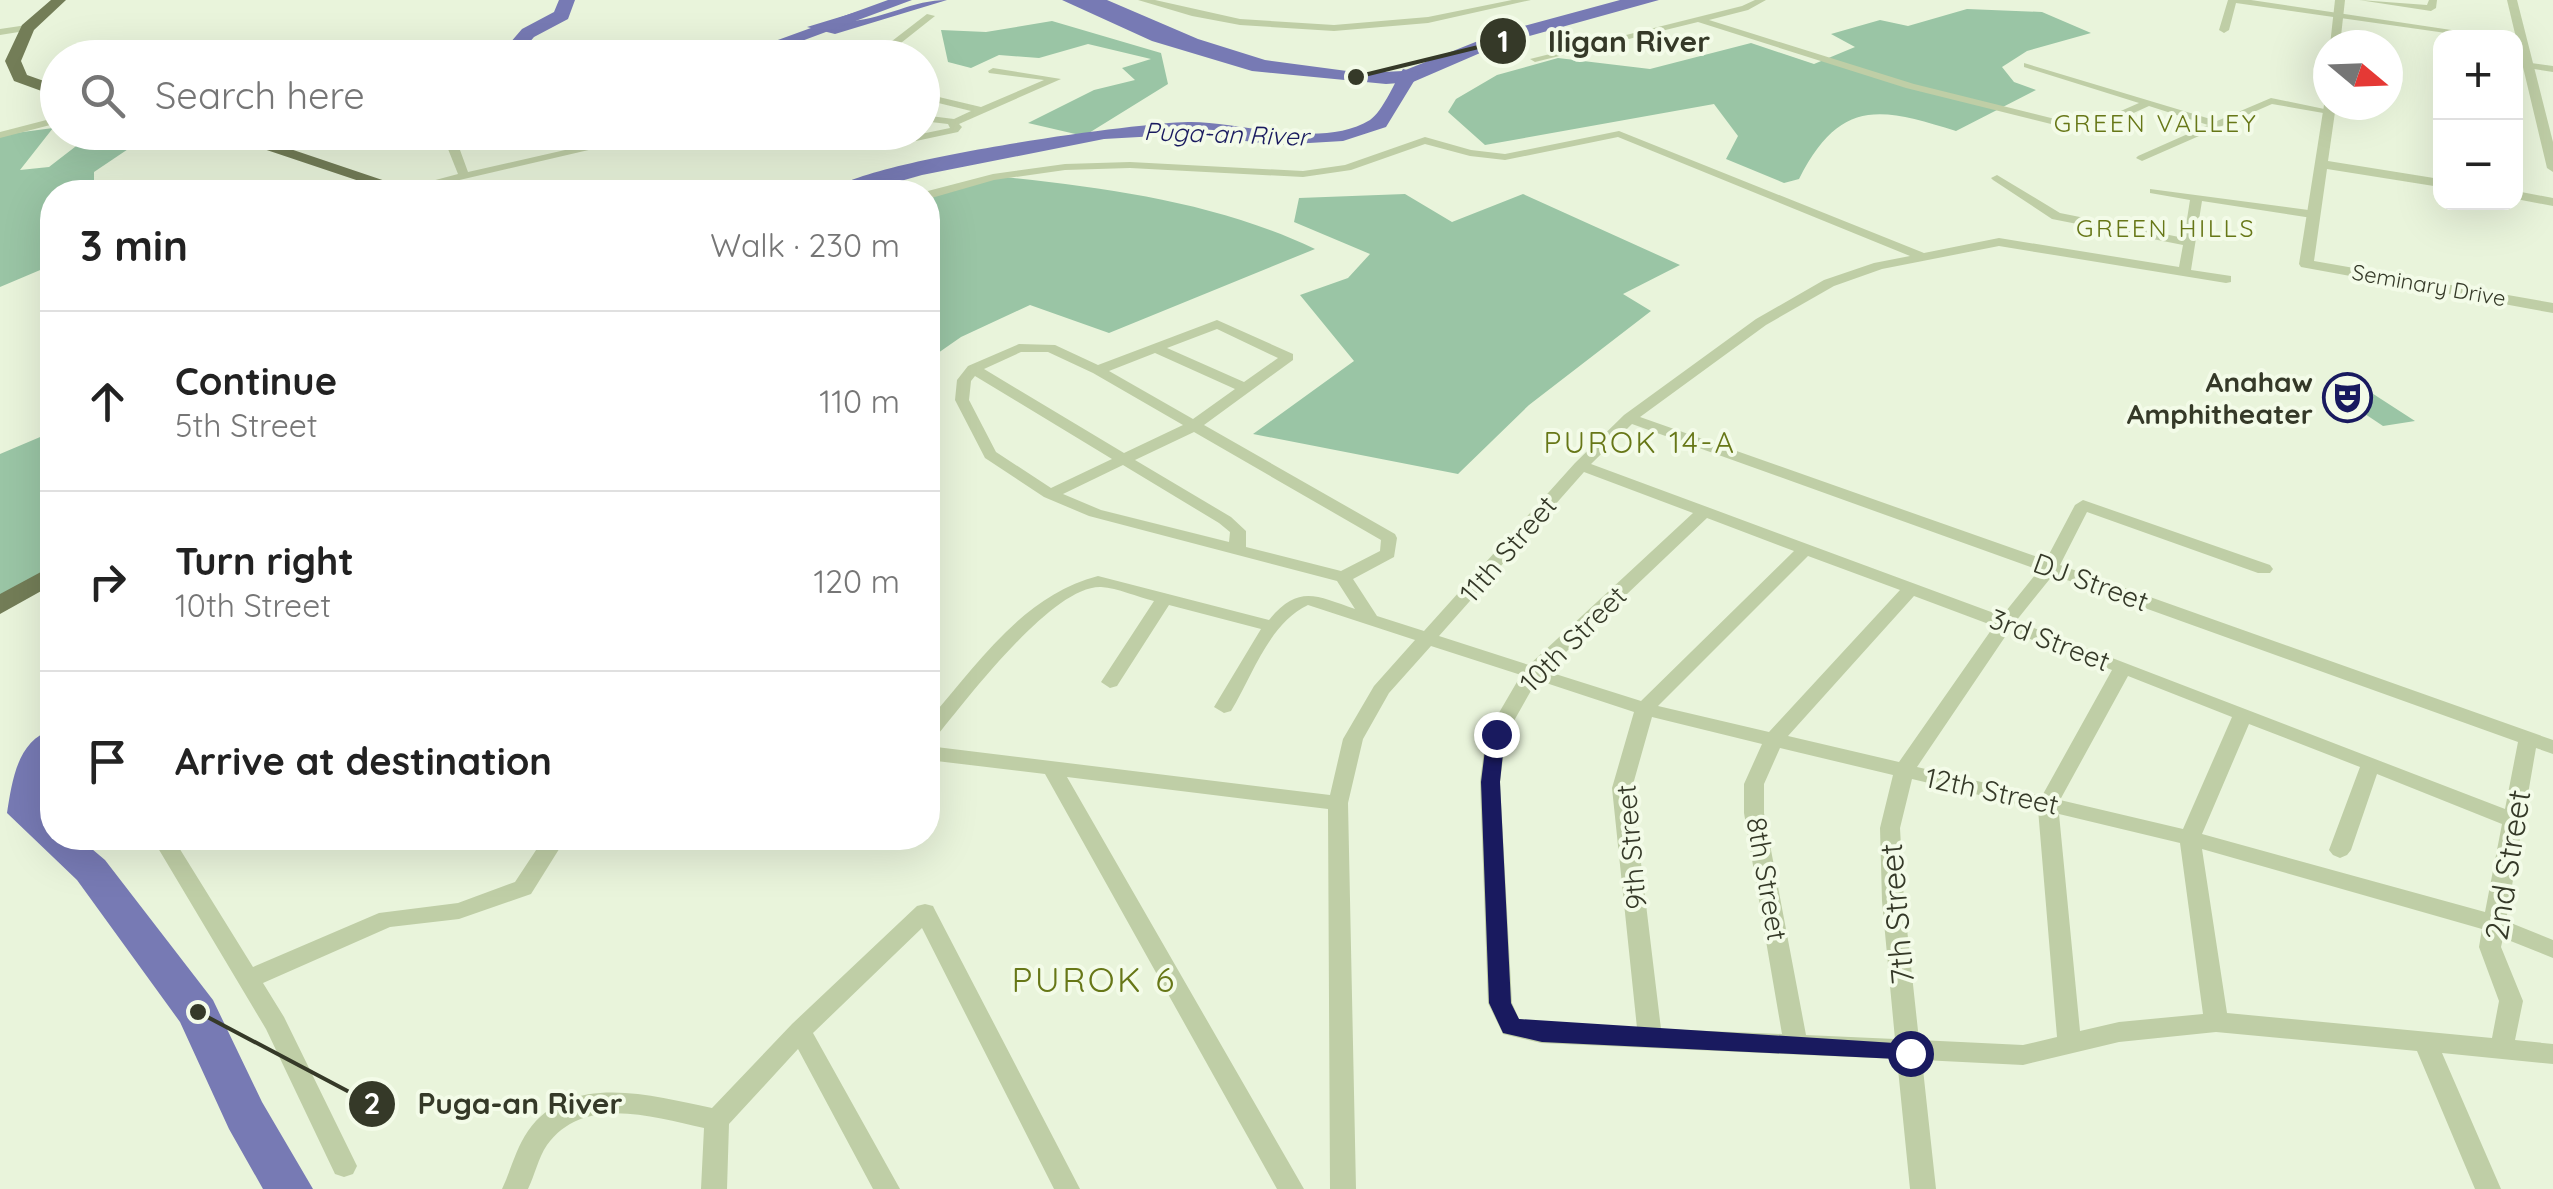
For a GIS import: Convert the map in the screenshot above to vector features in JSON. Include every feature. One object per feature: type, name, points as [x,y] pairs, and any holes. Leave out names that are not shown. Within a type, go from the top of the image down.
[{"type":"main road","points":[[40,85],[20,78],[6,65],[27,28],[59,0]]},
{"type":"main road","points":[[277,150],[370,180]]},
{"type":"main road","points":[[0,606],[40,581]]},
{"type":"street","points":[[1143,0],[1213,20],[1298,29],[1411,25],[1526,0]]},
{"type":"street","points":[[1535,59],[1701,20],[1762,0]]},
{"type":"street","points":[[2224,30],[2232,0],[2445,30]]},
{"type":"street","points":[[2336,30],[2340,0]]},
{"type":"street","points":[[2364,0],[2434,3]]},
{"type":"street","points":[[2512,0],[2553,168]]},
{"type":"street","points":[[899,40],[930,16]]},
{"type":"street","points":[[1701,20],[1910,86],[2071,126],[2086,128],[2106,123],[2147,103]]},
{"type":"street","points":[[0,32],[27,28]]},
{"type":"street","points":[[2027,64],[2217,124]]},
{"type":"street","points":[[2530,66],[2553,69]]},
{"type":"street","points":[[948,124],[1056,78],[992,72]]},
{"type":"street","points":[[940,100],[983,111]]},
{"type":"street","points":[[2142,158],[2271,101],[2313,106]]},
{"type":"street","points":[[2154,191],[2312,214],[2328,120]]},
{"type":"street","points":[[940,122],[957,127],[940,132]]},
{"type":"street","points":[[0,134],[40,124]]},
{"type":"street","points":[[940,191],[993,176],[1065,167],[1130,164],[1303,174],[1363,163],[1424,140],[1470,153],[1505,156],[1619,134],[1923,257]]},
{"type":"street","points":[[454,150],[463,174]]},
{"type":"street","points":[[444,180],[576,150]]},
{"type":"street","points":[[2320,164],[2433,182]]},
{"type":"street","points":[[1996,178],[2056,216],[2187,242]]},
{"type":"street","points":[[2523,197],[2553,202]]},
{"type":"street","points":[[2185,270],[2196,198]]},
{"type":"street","name":"Seminary Drive","points":[[2312,214],[2306,264],[2553,308]]},
{"type":"street","name":"11th Street","points":[[1343,1189],[1338,803],[1362,718],[1381,690],[1580,466],[1629,418],[1692,368],[1829,283],[1923,257],[1998,242],[2226,279]]},
{"type":"street","points":[[1050,494],[1192,427],[1284,361],[1285,352],[1217,324],[1098,370]]},
{"type":"street","points":[[1342,578],[1388,553],[1389,538],[1098,370],[1038,346],[1020,348],[974,369],[964,380],[962,400],[990,455],[1050,494],[1095,514],[1342,578],[1369,616]]},
{"type":"street","points":[[1156,348],[1244,388]]},
{"type":"street","points":[[974,369],[1225,520],[1238,531],[1237,549]]},
{"type":"street","name":"DJ Street","points":[[1629,418],[2553,747]]},
{"type":"street","name":"3rd Street","points":[[1580,466],[2124,668],[2516,821]]},
{"type":"street","name":"7th Street","points":[[1924,1189],[1890,865],[1890,828],[1904,772],[2005,623],[2050,568],[2083,504],[2264,570]]},
{"type":"street","name":"10th Street","points":[[1650,1037],[1542,1033],[1511,1026],[1500,1003],[1491,760],[1507,710],[1532,673],[1703,513]]},
{"type":"street","name":"9th Street","points":[[1650,1037],[1622,788],[1627,756],[1640,732],[1644,709],[1807,548]]},
{"type":"street","points":[[940,720],[1058,594],[1098,582],[1272,626],[1224,708]]},
{"type":"street","name":"8th Street","points":[[1796,1046],[1754,812],[1754,784],[1774,740],[1912,588]]},
{"type":"street","points":[[1110,682],[1138,645],[1164,598]]},
{"type":"street","name":"12th Street","points":[[1272,626],[1288,605],[1307,599],[1369,616],[1644,709],[2190,838],[2494,923],[2553,949]]},
{"type":"street","points":[[2069,1042],[2048,803],[2124,668]]},
{"type":"street","points":[[2216,1022],[2190,838],[2242,717]]},
{"type":"street","name":"2nd Street","points":[[2502,1048],[2510,1001],[2490,947],[2516,821],[2528,738]]},
{"type":"street","points":[[940,755],[1216,785],[1338,803]]},
{"type":"street","points":[[2340,850],[2370,766]]},
{"type":"street","points":[[1052,769],[1291,1189]]},
{"type":"street","points":[[170,850],[276,1024],[344,1166]]},
{"type":"street","points":[[249,979],[387,919],[459,910],[522,888],[547,850]]},
{"type":"street","points":[[714,1189],[717,1120],[800,1031],[925,912],[1067,1189]]},
{"type":"street","points":[[1650,1037],[1910,1053],[2022,1055],[2166,1024],[2216,1022],[2553,1054]]},
{"type":"street","points":[[800,1031],[886,1189]]},
{"type":"street","points":[[2425,1042],[2488,1189]]},
{"type":"street","points":[[516,1189],[538,1137],[558,1116],[582,1107],[614,1101],[717,1120]]},
{"type":"green space","points":[[1967,9],[2042,12],[2091,33],[2027,51],[2002,67],[2014,82],[2036,90],[1956,131],[1905,117],[1864,116],[1830,134],[1799,179],[1784,183],[1726,159],[1738,136],[1714,104],[1485,145],[1448,112],[1456,99],[1497,75],[1558,58],[1650,69],[1751,43],[1814,64],[1855,47],[1831,34],[1880,20],[1908,26]]},
{"type":"green space","points":[[1052,21],[1161,53],[1168,84],[1084,136],[1028,123],[1094,90],[1135,80],[1122,68],[1151,59],[1088,44],[1039,58],[999,55],[971,68],[948,62],[941,30],[986,32]]},
{"type":"green space","points":[[40,130],[40,145],[20,170],[49,167],[71,150],[127,150],[94,172],[94,180],[40,180],[40,270],[0,287],[0,135]]},
{"type":"green space","points":[[995,176],[1118,192],[1238,219],[1315,249],[1109,333],[1030,305],[961,337],[940,352],[940,190]]},
{"type":"green space","points":[[1405,194],[1452,222],[1523,194],[1680,265],[1623,294],[1651,311],[1529,405],[1458,474],[1253,434],[1354,361],[1300,295],[1348,278],[1370,254],[1294,222],[1299,198]]},
{"type":"green space","points":[[2364,388],[2415,421],[2383,426],[2332,392]]},
{"type":"green space","points":[[40,437],[40,578],[0,596],[0,454]]},
{"type":"water","points":[[896,0],[909,0],[852,21],[947,0],[835,34],[807,27]]},
{"type":"water","points":[[1062,0],[1107,0],[1198,39],[1265,60],[1362,73],[1403,71],[1498,33],[1620,0],[1659,0],[1501,44],[1413,82],[1386,84],[1252,71],[1152,41]]},
{"type":"waterway","points":[[522,40],[562,15],[567,0]]},
{"type":"waterway","points":[[789,40],[904,0]]},
{"type":"waterway","name":"Puga-an River","points":[[881,180],[1104,133],[1192,128],[1275,139],[1343,135],[1379,123],[1410,73]]},
{"type":"waterway","name":"Puga-an River","points":[[40,758],[33,768],[26,813],[40,825]]},
{"type":"waterway","name":"Puga-an River","points":[[68,850],[91,870],[198,1012],[245,1115],[289,1189]]},
{"type":"place","name":"Iligan River","points":[[1356,77]]},
{"type":"place","name":"Anahaw Amphitheater","points":[[2348,398]]},
{"type":"place","name":"Puga-an River","points":[[198,1012]]},
{"type":"district","name":"GREEN VALLEY","points":[[2156,123]]},
{"type":"district","name":"GREEN HILLS","points":[[2166,228]]},
{"type":"district","name":"PUROK 14-A","points":[[1640,443]]},
{"type":"district","name":"PUROK 6","points":[[1094,980]]},
{"type":"route","points":[[1496,734],[1490,782],[1500,1003],[1503,1017],[1511,1026],[1542,1033],[1910,1053]]}]
